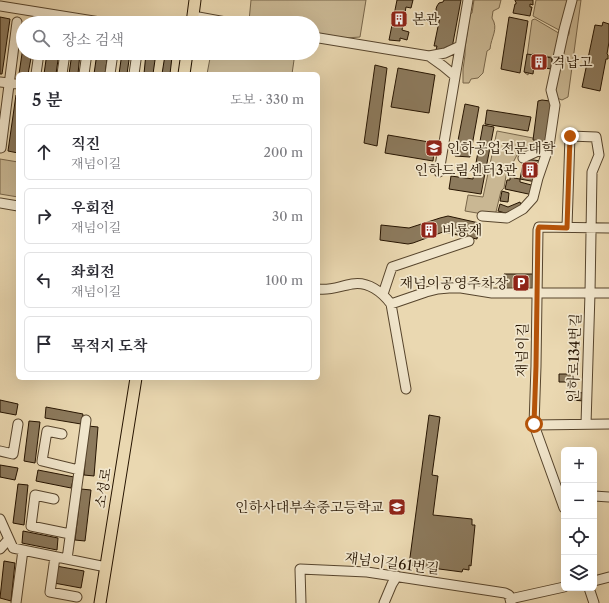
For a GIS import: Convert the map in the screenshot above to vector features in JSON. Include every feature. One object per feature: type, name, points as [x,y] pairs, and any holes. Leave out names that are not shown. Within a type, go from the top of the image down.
[{"type":"main road","points":[[193,16],[195,0]]},
{"type":"main road","points":[[184,72],[186,60]]},
{"type":"main road","name":"소성로","points":[[100,603],[136,380]]},
{"type":"street","points":[[439,172],[468,0]]},
{"type":"street","points":[[482,216],[507,218],[523,209],[533,198],[549,146],[555,105],[551,90],[572,0]]},
{"type":"street","points":[[0,6],[62,16]]},
{"type":"street","points":[[1,148],[16,30]]},
{"type":"street","points":[[320,38],[429,56],[445,54],[460,46]]},
{"type":"street","points":[[429,56],[455,76]]},
{"type":"street","points":[[36,72],[38,60]]},
{"type":"street","points":[[62,72],[64,60]]},
{"type":"street","points":[[84,72],[86,60]]},
{"type":"street","points":[[110,72],[112,60]]},
{"type":"street","points":[[134,72],[136,60]]},
{"type":"street","points":[[567,228],[570,136],[596,137],[599,155],[592,172],[591,228]]},
{"type":"street","points":[[523,158],[549,146]]},
{"type":"street","points":[[0,203],[16,206]]},
{"type":"street","name":"재넘이길","points":[[561,493],[534,424],[538,230],[539,227],[609,228]]},
{"type":"street","name":"인하로134번길","points":[[586,424],[591,228]]},
{"type":"street","points":[[469,241],[414,260],[392,266],[436,252],[469,241]]},
{"type":"street","points":[[383,294],[392,266]]},
{"type":"street","points":[[320,289],[330,289],[357,283],[367,285],[383,294],[391,304],[406,390]]},
{"type":"street","points":[[391,304],[426,292],[449,288],[492,292],[609,293]]},
{"type":"street","points":[[66,559],[86,420]]},
{"type":"street","points":[[0,451],[13,454],[18,424]]},
{"type":"street","name":"인하로134번길","points":[[534,424],[609,424]]},
{"type":"street","points":[[62,434],[47,431],[42,461],[79,470]]},
{"type":"street","points":[[54,499],[35,495],[30,526],[70,534]]},
{"type":"street","points":[[597,496],[609,497]]},
{"type":"street","points":[[0,519],[13,548],[106,567]]},
{"type":"street","points":[[0,549],[9,539]]},
{"type":"street","points":[[16,603],[23,550]]},
{"type":"street","points":[[55,557],[50,592],[77,597]]},
{"type":"street","name":"재넘이길61번길","points":[[301,603],[300,569],[367,572],[397,576],[506,593],[509,595],[511,601],[561,588]]},
{"type":"street","points":[[384,603],[397,576]]},
{"type":"street","points":[[597,580],[609,577]]},
{"type":"street","points":[[591,591],[594,603]]},
{"type":"shaded area","points":[[251,0],[366,0],[360,37],[332,39],[320,36],[320,16],[249,16]]},
{"type":"shaded area","points":[[474,0],[501,0],[499,8],[493,11],[492,18],[495,29],[490,49],[487,51],[483,73],[478,78],[471,79],[469,83],[463,83],[465,48],[470,14],[472,13]]},
{"type":"shaded area","points":[[536,0],[581,0],[568,97],[562,100],[557,98],[555,93],[558,58],[532,54],[528,75],[525,71],[532,20],[535,19],[566,39],[569,34],[572,9],[563,29],[559,30],[533,16]]},
{"type":"shaded area","points":[[210,60],[294,60],[292,72],[207,72]]},
{"type":"shaded area","points":[[497,131],[533,138],[539,148],[525,155],[517,155],[506,176],[504,188],[501,191],[495,216],[465,211],[468,195],[483,197]]},
{"type":"shaded area","points":[[0,159],[16,162],[16,197],[0,194]]},
{"type":"building","name":"본관","points":[[397,0],[413,0],[411,8],[406,7],[402,30],[409,32],[407,40],[400,38],[400,41],[389,40]]},
{"type":"building","points":[[444,0],[461,0],[452,48],[446,47],[445,51],[436,50],[437,46],[434,46],[440,17],[437,15],[436,9],[439,3],[443,2]]},
{"type":"building","points":[[515,0],[533,0],[533,5],[530,4],[530,7],[532,7],[530,16],[513,13],[516,4]]},
{"type":"building","points":[[0,17],[10,19],[2,74],[0,74]]},
{"type":"building","points":[[509,17],[528,21],[520,73],[501,69]]},
{"type":"building","points":[[603,22],[609,24],[609,42],[607,54],[608,59],[606,59],[600,91],[582,87],[595,25],[602,26]]},
{"type":"building","name":"격납고","points":[[527,54],[552,58],[551,69],[534,66],[533,74],[524,72]]},
{"type":"building","points":[[21,60],[31,60],[28,72],[19,72]]},
{"type":"building","points":[[46,60],[58,60],[56,72],[44,72]]},
{"type":"building","points":[[71,60],[79,60],[78,72],[69,72]]},
{"type":"building","points":[[96,60],[107,60],[105,72],[94,72]]},
{"type":"building","points":[[121,60],[129,60],[127,72],[119,72]]},
{"type":"building","points":[[145,60],[155,60],[153,72],[144,72]]},
{"type":"building","points":[[164,60],[172,60],[170,72],[162,72]]},
{"type":"building","points":[[375,65],[387,68],[377,146],[364,143]]},
{"type":"building","points":[[398,68],[435,75],[429,113],[391,107]]},
{"type":"building","points":[[16,95],[16,153],[8,151]]},
{"type":"building","points":[[542,100],[553,102],[548,142],[533,140],[538,101]]},
{"type":"building","points":[[465,104],[479,107],[470,157],[455,156]]},
{"type":"building","points":[[487,110],[531,117],[528,131],[485,124]]},
{"type":"building","points":[[483,125],[494,127],[481,194],[449,189],[451,176],[473,179]]},
{"type":"building","points":[[388,135],[435,143],[433,161],[385,153]]},
{"type":"building","name":"인하드림센터3관","points":[[524,159],[542,161],[536,182],[520,179]]},
{"type":"building","points":[[510,176],[520,179],[520,182],[535,186],[533,195],[505,189],[507,180],[510,180]]},
{"type":"building","points":[[502,191],[509,193],[508,202],[500,201]]},
{"type":"building","points":[[520,202],[522,208],[509,214],[498,211],[500,204],[508,207]]},
{"type":"building","name":"비룡재","points":[[448,216],[479,223],[477,239],[443,232],[408,244],[380,240],[381,225],[409,228]]},
{"type":"building","name":"재넘이공영주차장","points":[[504,274],[537,274],[537,293],[504,293]]},
{"type":"building","points":[[559,374],[572,374],[572,382],[559,382]]},
{"type":"building","points":[[573,392],[584,393],[584,401],[572,400]]},
{"type":"building","points":[[0,400],[18,404],[16,415],[0,412]]},
{"type":"building","points":[[46,407],[83,414],[81,424],[45,418]]},
{"type":"building","points":[[429,415],[440,417],[432,475],[438,476],[433,515],[472,519],[472,525],[475,525],[471,566],[469,565],[469,570],[463,569],[462,572],[409,565]]},
{"type":"building","points":[[29,421],[40,422],[35,463],[24,461]]},
{"type":"building","points":[[88,426],[98,427],[94,476],[84,475]]},
{"type":"building","points":[[0,465],[18,468],[15,480],[0,477]]},
{"type":"building","points":[[38,470],[74,477],[71,488],[36,481]]},
{"type":"building","points":[[18,484],[28,485],[24,525],[13,523]]},
{"type":"building","points":[[81,489],[91,490],[85,541],[75,540]]},
{"type":"building","points":[[23,531],[58,538],[57,550],[22,543]]},
{"type":"building","points":[[4,561],[15,563],[11,601],[0,598]]},
{"type":"building","points":[[56,566],[84,571],[81,588],[54,583]]},
{"type":"place","name":"본관","points":[[399,19]]},
{"type":"place","name":"격납고","points":[[539,62]]},
{"type":"place","name":"인하공업전문대학","points":[[434,148]]},
{"type":"place","name":"인하드림센터3관","points":[[530,170]]},
{"type":"place","name":"비룡재","points":[[429,230]]},
{"type":"place","name":"재넘이공영주차장","points":[[521,283]]},
{"type":"place","name":"인하사대부속중고등학교","points":[[397,507]]},
{"type":"route","points":[[534,424],[538,230],[539,227],[567,228],[570,136]]}]
